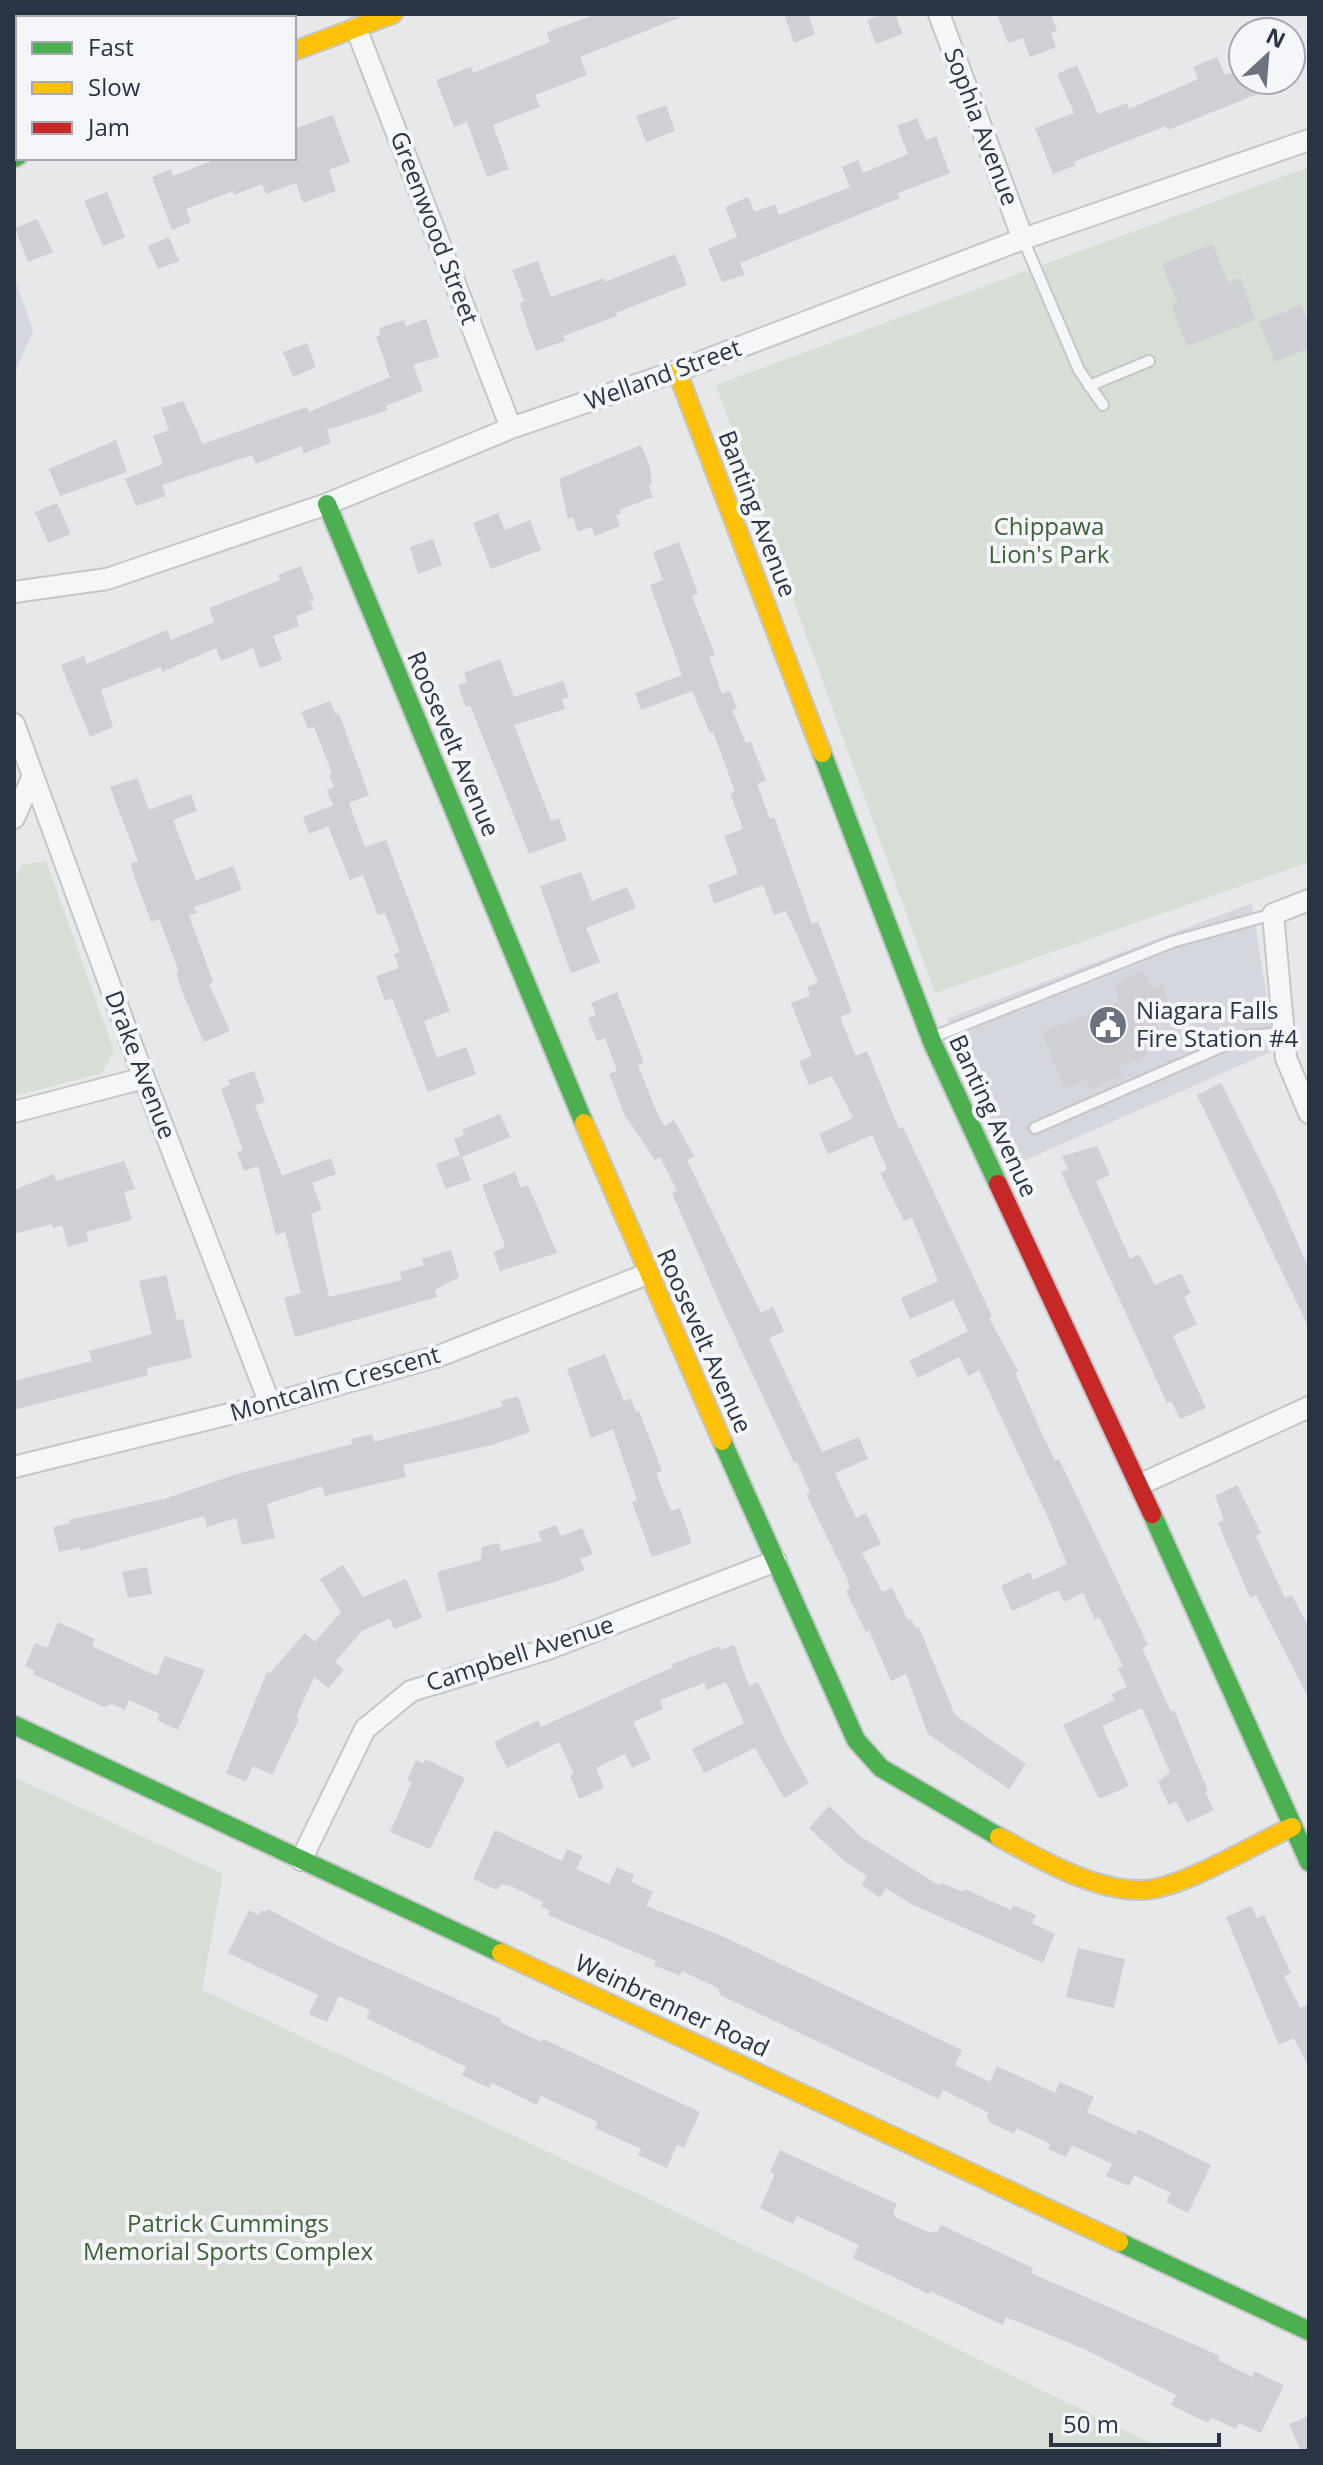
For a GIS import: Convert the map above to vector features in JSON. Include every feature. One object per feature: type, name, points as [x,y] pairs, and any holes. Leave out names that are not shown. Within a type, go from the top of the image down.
[{"type":"street","points":[[296,50],[393,14]]},
{"type":"street","name":"Sophia Avenue","points":[[939,14],[1023,239]]},
{"type":"street","name":"Greenwood Street","points":[[356,28],[511,428]]},
{"type":"street","name":"Welland Street","points":[[14,592],[107,579],[327,504],[511,428],[677,371],[1023,239],[1309,140]]},
{"type":"street","name":"Banting Avenue","points":[[677,371],[930,1038],[1139,1485],[1309,1862]]},
{"type":"street","name":"Roosevelt Avenue","points":[[327,504],[647,1274],[856,1740],[882,1769],[982,1829],[1096,1882],[1135,1890],[1169,1882],[1292,1827]]},
{"type":"street","name":"Drake Avenue","points":[[14,724],[144,1078],[270,1404]]},
{"type":"street","points":[[14,818],[33,776]]},
{"type":"street","points":[[1309,900],[1273,914],[1284,1033],[1292,1075],[1309,1113]]},
{"type":"street","points":[[14,1112],[144,1078]]},
{"type":"street","name":"Montcalm Crescent","points":[[14,1467],[270,1404],[468,1346],[647,1274]]},
{"type":"street","points":[[1139,1485],[1309,1407]]},
{"type":"street","name":"Campbell Avenue","points":[[301,1860],[365,1729],[411,1691],[548,1649],[776,1561]]},
{"type":"street","name":"Weinbrenner Road","points":[[14,1725],[1309,2331]]},
{"type":"lane","points":[[1023,239],[1079,370],[1103,405]]},
{"type":"lane","points":[[1089,386],[1149,361]]},
{"type":"lane","points":[[930,1038],[1172,942],[1273,914]]},
{"type":"lane","points":[[1035,1128],[1246,1036],[1284,1033]]},
{"type":"shaded area","points":[[14,276],[33,331],[14,374]]},
{"type":"shaded area","points":[[1252,903],[1275,1050],[1012,1166],[947,1019]]},
{"type":"green space","name":"Chippawa Lion's Park","points":[[1309,167],[1309,862],[935,993],[716,385]]},
{"type":"green space","points":[[46,861],[114,1051],[102,1073],[14,1096],[14,881],[21,865]]},
{"type":"green space","name":"Patrick Cummings Memorial Sports Complex","points":[[14,1777],[223,1874],[202,1990],[670,2209],[1167,2451],[14,2451]]},
{"type":"building","points":[[597,14],[681,17],[580,57],[587,75],[535,95],[540,107],[493,125],[509,169],[487,177],[467,122],[454,127],[436,80],[471,67],[473,73],[550,42],[547,32]]},
{"type":"building","points":[[784,14],[808,14],[815,34],[794,43]]},
{"type":"building","points":[[883,14],[895,14],[903,34],[876,44],[867,20]]},
{"type":"building","points":[[997,14],[1051,14],[1057,31],[1051,33],[1056,47],[1030,57],[1023,38],[1008,43]]},
{"type":"building","points":[[1217,57],[1227,74],[1227,96],[1252,96],[1168,130],[1166,126],[1081,159],[1074,162],[1076,165],[1053,174],[1035,128],[1074,113],[1057,74],[1077,65],[1098,114],[1127,103],[1129,109],[1198,79],[1193,67]]},
{"type":"building","points":[[666,105],[675,131],[646,142],[636,116]]},
{"type":"building","points":[[333,115],[350,162],[329,170],[336,191],[303,203],[296,183],[266,194],[262,184],[234,195],[233,191],[186,209],[191,222],[172,230],[152,177],[171,169],[173,176],[215,160],[296,160],[296,128]]},
{"type":"building","points":[[917,118],[926,140],[936,136],[950,173],[898,193],[900,198],[740,263],[745,275],[722,282],[708,249],[737,237],[725,207],[748,197],[755,212],[775,204],[779,215],[850,187],[842,167],[858,160],[863,173],[908,154],[897,126]]},
{"type":"building","points":[[107,192],[125,237],[103,246],[84,201]]},
{"type":"building","points":[[37,219],[53,252],[28,262],[15,228]]},
{"type":"building","points":[[169,237],[179,261],[158,269],[148,246]]},
{"type":"building","points":[[1213,244],[1228,283],[1240,278],[1256,320],[1187,346],[1171,304],[1177,302],[1162,264]]},
{"type":"building","points":[[675,254],[687,285],[563,336],[565,341],[536,351],[519,303],[524,301],[512,270],[538,261],[551,297],[604,278],[605,282]]},
{"type":"building","points":[[1301,305],[1309,324],[1309,348],[1275,362],[1259,322]]},
{"type":"building","points":[[426,319],[439,357],[413,365],[423,391],[386,406],[388,410],[327,430],[331,443],[304,453],[301,446],[256,464],[252,455],[162,485],[166,496],[136,506],[125,479],[163,464],[153,436],[169,430],[161,408],[183,401],[203,444],[307,407],[309,412],[390,377],[376,336],[381,335],[379,328],[404,320],[406,326]]},
{"type":"building","points":[[307,343],[316,367],[293,377],[283,352]]},
{"type":"building","points":[[116,440],[127,472],[60,496],[49,469]]},
{"type":"building","points":[[641,445],[650,467],[652,484],[649,486],[653,497],[619,510],[621,514],[616,515],[620,526],[595,536],[591,527],[578,532],[573,517],[568,519],[559,479]]},
{"type":"building","points":[[57,503],[71,534],[48,543],[35,512]]},
{"type":"building","points":[[498,513],[505,530],[530,520],[541,550],[491,569],[473,523]]},
{"type":"building","points":[[433,539],[442,565],[418,574],[410,547]]},
{"type":"building","points":[[679,542],[698,594],[692,596],[715,655],[709,657],[722,694],[730,691],[737,708],[732,710],[746,743],[751,742],[766,780],[757,784],[770,819],[774,817],[812,924],[818,921],[852,1012],[840,1017],[856,1056],[867,1051],[899,1129],[903,1127],[992,1316],[989,1318],[1018,1371],[1015,1373],[1043,1436],[1055,1460],[1059,1459],[1148,1645],[1142,1648],[1171,1712],[1174,1710],[1208,1791],[1205,1792],[1214,1810],[1187,1823],[1176,1801],[1169,1805],[1158,1782],[1170,1772],[1142,1708],[1102,1726],[1129,1786],[1099,1799],[1063,1725],[1115,1700],[1112,1694],[1127,1687],[1118,1668],[1123,1666],[1099,1617],[1095,1620],[1083,1593],[1064,1602],[1058,1590],[1012,1611],[1001,1586],[1030,1572],[1033,1580],[1067,1564],[1049,1520],[979,1370],[968,1376],[959,1357],[918,1378],[909,1361],[968,1331],[953,1300],[910,1319],[901,1298],[938,1281],[912,1217],[904,1221],[880,1173],[887,1169],[872,1135],[828,1154],[819,1134],[853,1118],[832,1076],[809,1085],[799,1061],[812,1056],[791,1003],[810,996],[807,987],[818,982],[786,911],[774,915],[763,885],[714,904],[708,885],[738,874],[724,836],[743,829],[730,793],[735,792],[713,732],[710,733],[692,691],[641,710],[635,693],[682,675],[650,585],[663,580],[653,552]]},
{"type":"building","points":[[301,566],[314,600],[310,601],[314,609],[296,616],[299,626],[273,636],[282,660],[260,668],[253,648],[221,661],[216,648],[162,672],[161,667],[101,690],[113,727],[90,737],[61,665],[84,656],[87,664],[167,630],[171,640],[214,622],[209,608],[280,580],[278,575]]},
{"type":"building","points":[[500,659],[514,697],[563,681],[569,697],[562,699],[565,709],[514,725],[551,821],[559,818],[567,840],[529,854],[470,705],[466,707],[458,685],[467,682],[464,673]]},
{"type":"building","points":[[330,701],[336,715],[339,714],[369,795],[349,803],[365,847],[386,840],[450,1011],[424,1021],[437,1058],[466,1047],[476,1074],[428,1092],[392,998],[385,1001],[376,976],[399,968],[394,954],[400,952],[385,913],[378,915],[363,875],[350,880],[328,826],[309,834],[303,817],[333,805],[327,790],[334,787],[329,775],[332,773],[314,727],[308,729],[301,712]]},
{"type":"building","points":[[137,778],[149,810],[191,794],[197,811],[173,820],[196,880],[233,866],[242,890],[194,907],[197,913],[189,915],[213,982],[209,984],[230,1031],[204,1042],[183,994],[176,973],[179,972],[159,919],[151,922],[130,864],[138,861],[110,787]]},
{"type":"building","points":[[581,872],[592,901],[627,887],[636,908],[586,928],[600,962],[571,973],[540,886]]},
{"type":"building","name":"Niagara Falls Fire Station #4","points":[[1140,972],[1148,977],[1154,989],[1163,985],[1172,1018],[1137,1032],[1147,1056],[1118,1067],[1122,1076],[1090,1089],[1086,1079],[1064,1088],[1042,1032],[1120,1002],[1115,988],[1118,981]]},
{"type":"building","points":[[617,992],[644,1063],[638,1065],[654,1106],[664,1126],[674,1120],[694,1156],[687,1160],[761,1313],[773,1307],[784,1331],[769,1338],[822,1452],[859,1437],[868,1459],[835,1473],[856,1518],[866,1513],[881,1544],[862,1553],[882,1592],[892,1588],[908,1620],[911,1619],[916,1628],[919,1627],[955,1715],[1026,1764],[1009,1789],[928,1734],[906,1674],[891,1681],[869,1630],[866,1632],[846,1591],[850,1588],[847,1578],[806,1494],[810,1492],[797,1462],[794,1463],[724,1313],[672,1193],[677,1191],[660,1157],[655,1160],[624,1114],[609,1074],[617,1071],[605,1038],[597,1041],[588,1018],[596,1015],[591,1003]]},
{"type":"building","points":[[254,1071],[265,1102],[255,1105],[282,1176],[331,1158],[336,1174],[312,1183],[322,1210],[311,1214],[329,1297],[402,1280],[400,1272],[424,1265],[422,1259],[451,1250],[459,1277],[435,1290],[437,1297],[295,1337],[284,1298],[301,1293],[285,1232],[276,1235],[258,1166],[244,1171],[237,1152],[243,1150],[221,1089],[230,1085],[228,1080]]},
{"type":"building","points":[[1221,1083],[1276,1193],[1309,1269],[1309,1328],[1197,1095]]},
{"type":"building","points":[[500,1114],[510,1137],[462,1157],[471,1180],[446,1189],[436,1164],[460,1155],[454,1139],[464,1135],[462,1130]]},
{"type":"building","points":[[1097,1146],[1110,1175],[1096,1181],[1130,1259],[1139,1254],[1155,1285],[1181,1273],[1191,1293],[1184,1297],[1197,1324],[1173,1336],[1206,1408],[1180,1419],[1171,1401],[1167,1403],[1061,1172],[1068,1169],[1062,1156]]},
{"type":"building","points":[[124,1161],[135,1189],[124,1192],[132,1220],[86,1232],[89,1241],[68,1247],[62,1225],[53,1228],[52,1224],[14,1234],[14,1190],[54,1174],[56,1181]]},
{"type":"building","points":[[515,1172],[521,1188],[528,1185],[557,1253],[500,1271],[493,1252],[504,1248],[504,1243],[482,1185]]},
{"type":"building","points":[[166,1275],[177,1320],[183,1319],[192,1358],[147,1368],[148,1375],[14,1410],[14,1381],[92,1361],[89,1351],[152,1334],[139,1281]]},
{"type":"building","points":[[605,1354],[624,1401],[631,1398],[636,1412],[639,1411],[662,1471],[656,1473],[671,1511],[680,1508],[692,1543],[652,1557],[632,1502],[637,1500],[613,1429],[591,1438],[567,1369]]},
{"type":"building","points":[[518,1396],[530,1432],[492,1445],[403,1465],[406,1477],[325,1496],[322,1486],[267,1504],[275,1538],[242,1545],[236,1518],[207,1527],[204,1516],[80,1551],[80,1547],[59,1552],[53,1527],[70,1523],[69,1520],[164,1499],[237,1474],[352,1444],[351,1439],[372,1434],[374,1442],[465,1418],[503,1406],[501,1401]]},
{"type":"building","points":[[1237,1485],[1261,1533],[1256,1536],[1285,1598],[1292,1595],[1309,1628],[1309,1699],[1256,1595],[1250,1598],[1218,1523],[1224,1520],[1215,1496]]},
{"type":"building","points":[[556,1525],[561,1536],[582,1528],[593,1554],[580,1559],[585,1570],[555,1582],[447,1612],[437,1572],[481,1560],[482,1547],[499,1543],[501,1551],[542,1541],[538,1532]]},
{"type":"building","points":[[343,1565],[363,1597],[406,1579],[422,1618],[394,1629],[390,1619],[363,1630],[335,1662],[344,1670],[328,1688],[314,1677],[296,1717],[299,1719],[272,1775],[253,1766],[246,1782],[226,1773],[267,1672],[270,1673],[305,1633],[315,1642],[341,1612],[320,1579]]},
{"type":"building","points":[[147,1567],[152,1594],[128,1598],[122,1572]]},
{"type":"building","points":[[58,1622],[95,1639],[92,1646],[157,1676],[165,1656],[205,1670],[178,1730],[157,1720],[160,1714],[129,1700],[125,1710],[112,1704],[104,1707],[33,1674],[35,1671],[25,1666],[35,1643],[47,1648]]},
{"type":"building","points":[[734,1645],[749,1686],[758,1682],[809,1783],[784,1798],[755,1748],[704,1773],[692,1749],[744,1723],[726,1682],[707,1690],[704,1683],[660,1700],[663,1709],[633,1722],[651,1759],[632,1768],[625,1754],[596,1768],[604,1788],[579,1799],[570,1776],[574,1774],[559,1742],[507,1768],[494,1742],[538,1720],[541,1727],[673,1667],[672,1664],[720,1646],[721,1650]]},
{"type":"building","points":[[425,1759],[465,1778],[430,1849],[390,1832],[412,1782],[407,1780],[416,1760],[423,1764]]},
{"type":"building","points":[[829,1806],[860,1836],[940,1886],[941,1883],[964,1892],[965,1889],[1011,1910],[1013,1905],[1036,1915],[1032,1923],[1055,1934],[1043,1963],[911,1904],[886,1888],[880,1898],[862,1885],[867,1876],[844,1861],[809,1828]]},
{"type":"building","points":[[495,1830],[562,1861],[567,1849],[583,1856],[576,1869],[609,1884],[617,1867],[634,1875],[631,1882],[653,1892],[646,1906],[722,1936],[962,2050],[955,2065],[990,2082],[997,2066],[1055,2093],[1060,2082],[1094,2097],[1087,2112],[1136,2135],[1138,2129],[1211,2165],[1188,2213],[1166,2202],[1171,2193],[1134,2175],[1129,2186],[1106,2176],[1112,2164],[1072,2145],[1066,2157],[1048,2149],[1050,2144],[1017,2128],[1014,2134],[991,2123],[986,2117],[989,2113],[943,2090],[939,2099],[720,1995],[718,1988],[682,1971],[680,1976],[654,1965],[656,1961],[548,1915],[550,1911],[541,1906],[543,1902],[513,1887],[501,1884],[497,1890],[473,1879]]},
{"type":"building","points":[[1251,1906],[1257,1918],[1264,1915],[1291,1973],[1284,1976],[1300,2008],[1309,2004],[1309,2068],[1294,2038],[1279,2045],[1226,1917]]},
{"type":"building","points":[[268,1909],[334,1944],[501,2019],[500,2022],[541,2042],[543,2039],[700,2112],[684,2148],[677,2145],[667,2168],[638,2155],[641,2149],[595,2128],[598,2122],[541,2096],[537,2105],[492,2083],[489,2088],[462,2075],[466,2067],[366,2018],[370,2010],[339,1996],[327,2022],[309,2014],[318,1995],[228,1953],[249,1910],[259,1915],[262,1910],[266,1912]]},
{"type":"building","points":[[1078,1948],[1125,1959],[1114,2008],[1066,1997]]},
{"type":"building","points":[[780,2150],[897,2204],[893,2213],[895,2217],[930,2233],[937,2233],[941,2225],[1033,2268],[1031,2273],[1220,2356],[1218,2360],[1252,2377],[1254,2371],[1284,2385],[1261,2433],[1239,2423],[1236,2429],[1211,2417],[1208,2423],[1171,2405],[1176,2395],[1084,2349],[1006,2317],[1003,2325],[930,2291],[929,2294],[853,2258],[859,2245],[797,2216],[793,2224],[760,2208],[775,2174],[770,2172]]},
{"type":"building","points":[[1309,2416],[1309,2451],[1301,2451],[1289,2424]]},
{"type":"traffic: fast","points":[[327,504],[584,1123]]},
{"type":"traffic: fast","points":[[822,753],[933,1044],[998,1184]]},
{"type":"traffic: fast","points":[[722,1441],[856,1740],[881,1768],[999,1837]]},
{"type":"traffic: fast","points":[[1152,1514],[1309,1862]]},
{"type":"traffic: fast","points":[[14,1725],[501,1953]]},
{"type":"traffic: fast","points":[[1119,2242],[1309,2331]]},
{"type":"traffic: slow","points":[[296,50],[393,14]]},
{"type":"traffic: slow","points":[[677,371],[822,753]]},
{"type":"traffic: slow","points":[[584,1123],[722,1441]]},
{"type":"traffic: slow","points":[[999,1837],[1087,1880],[1106,1886],[1144,1890],[1198,1874],[1292,1827]]},
{"type":"traffic: slow","points":[[501,1953],[1119,2242]]},
{"type":"traffic: jam","points":[[998,1184],[1152,1514]]},
{"type":"place","name":"Niagara Falls Fire Station #4","points":[[1108,1025]]}]
